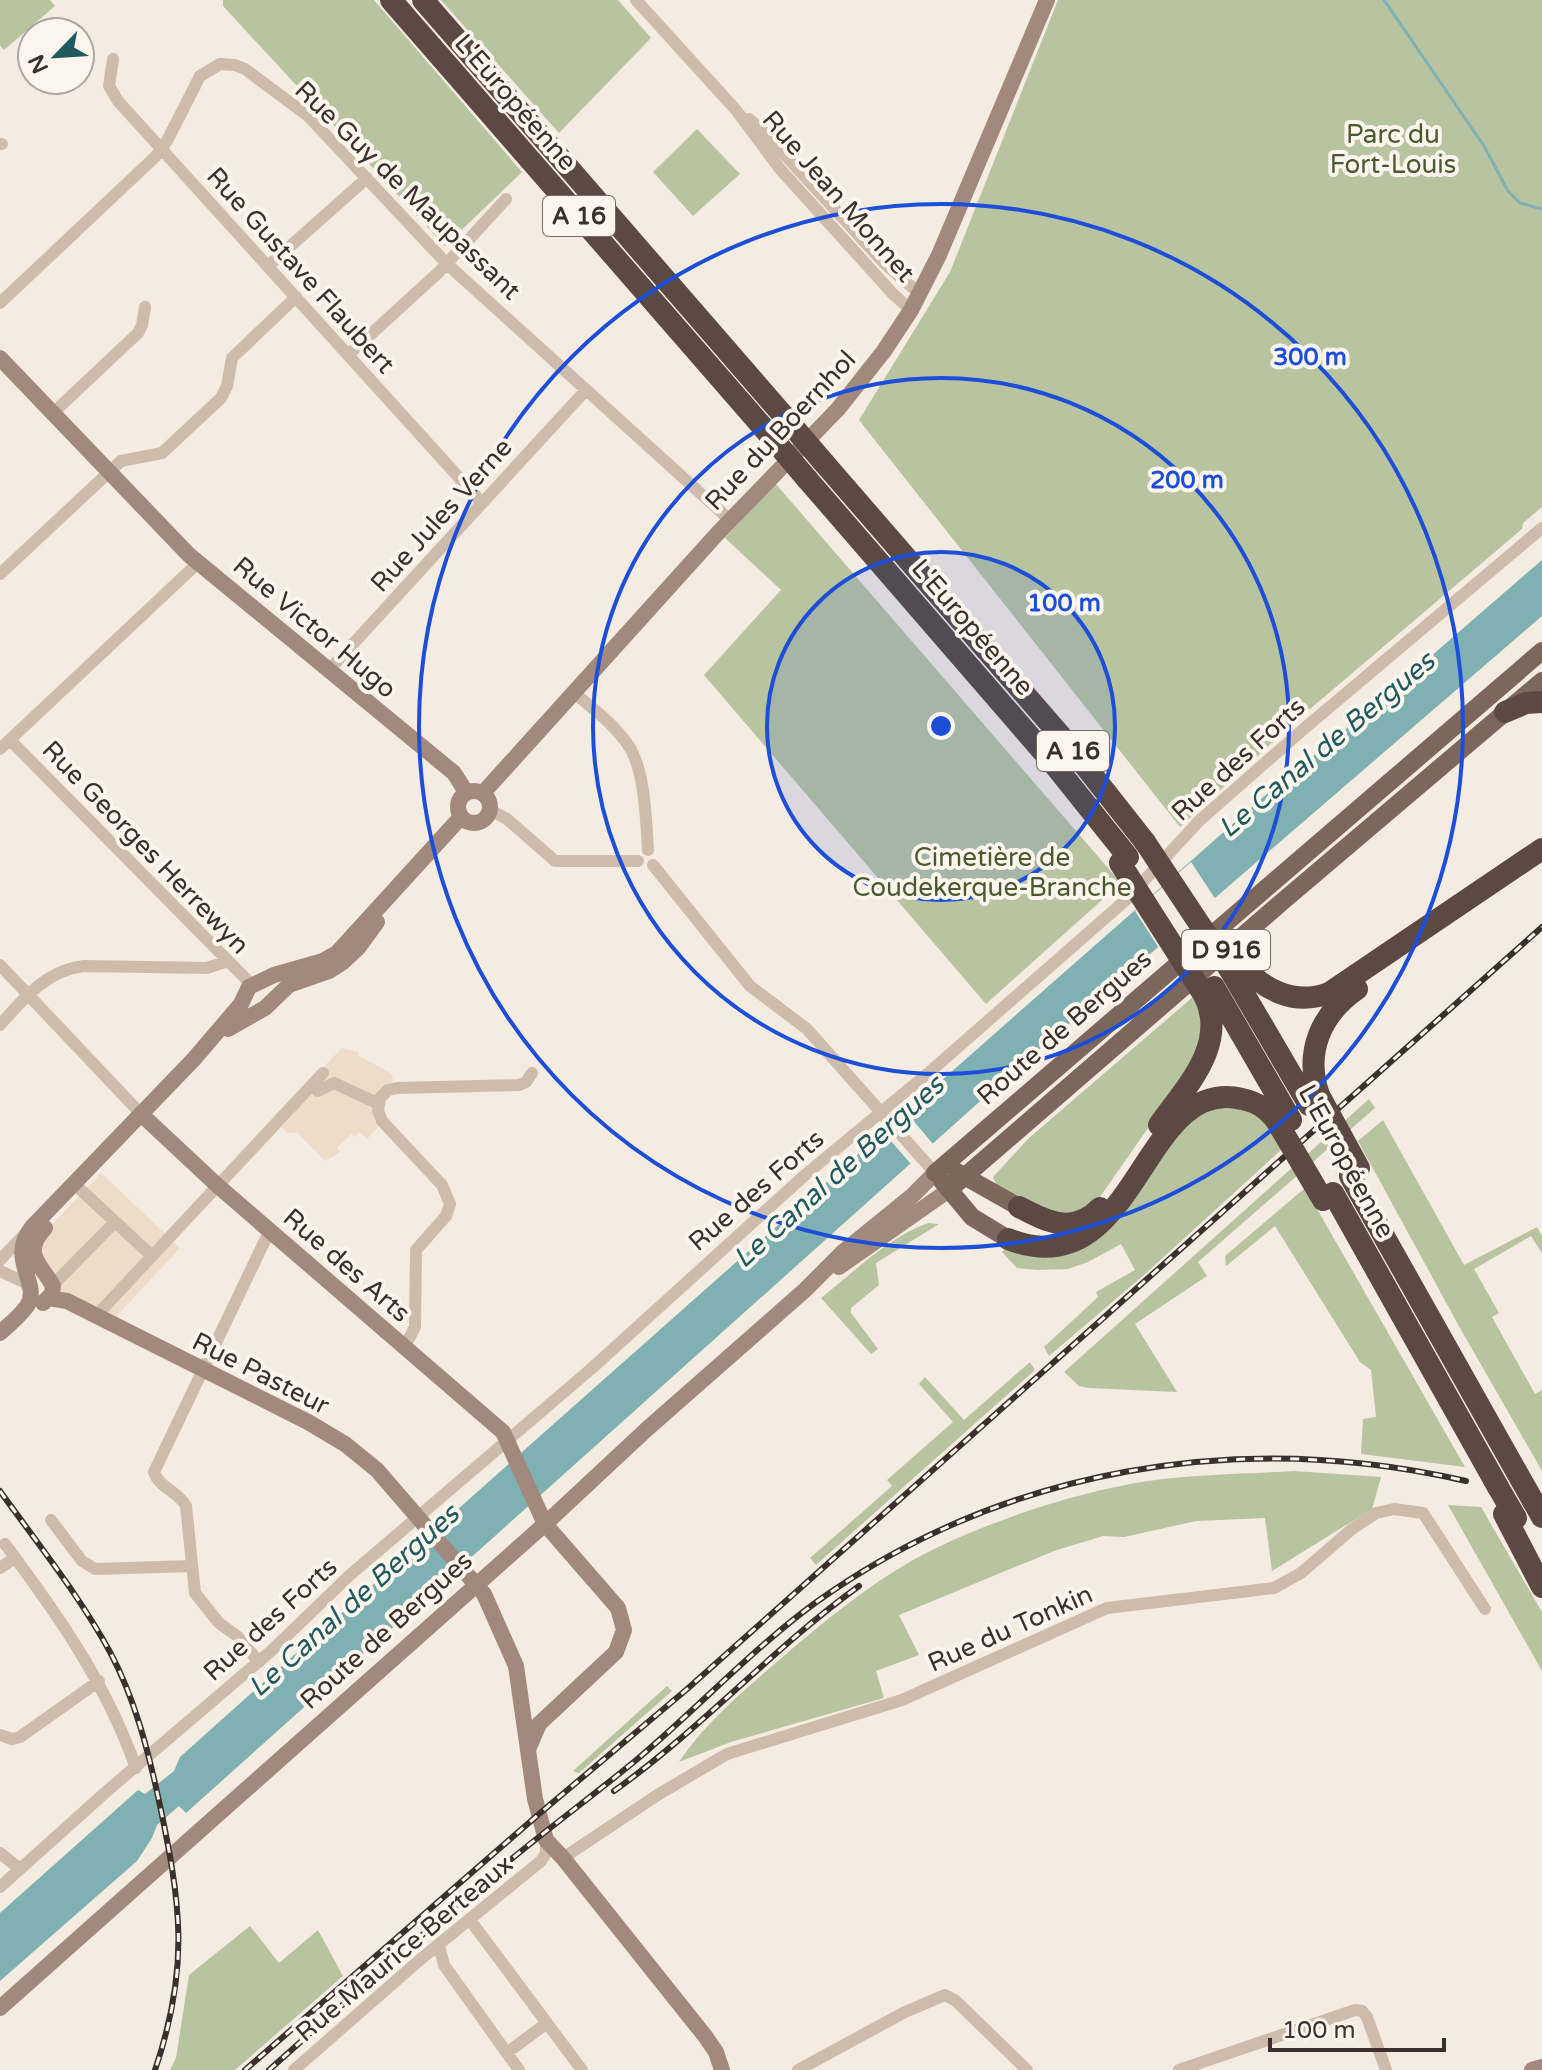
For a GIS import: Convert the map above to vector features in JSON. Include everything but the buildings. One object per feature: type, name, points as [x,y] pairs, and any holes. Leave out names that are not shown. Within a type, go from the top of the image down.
[{"type":"highway","name":"L'Européenne","points":[[391,0],[1088,805],[1209,991],[1409,1329],[1510,1516],[1542,1565]]},
{"type":"highway","name":"L'Européenne","points":[[423,0],[1151,839],[1235,966],[1314,1100],[1429,1316],[1539,1507]]},
{"type":"highway","points":[[1505,712],[1526,703],[1542,702]]},
{"type":"highway","points":[[1235,966],[1281,994],[1305,998],[1324,995],[1346,984],[1542,849]]},
{"type":"highway","points":[[1314,1100],[1314,1049],[1318,1034],[1335,1007],[1542,861]]},
{"type":"highway","points":[[1019,1207],[1059,1225],[1079,1222],[1102,1206],[1202,1064],[1213,1027],[1209,991]]},
{"type":"highway","points":[[1008,1239],[1026,1246],[1046,1248],[1075,1241],[1093,1231],[1114,1210],[1181,1118],[1205,1101],[1229,1097],[1249,1100],[1286,1123]]},
{"type":"highway","points":[[1510,1516],[1542,1587]]},
{"type":"main road","name":"Route de Bergues","points":[[929,1166],[1542,651]]},
{"type":"main road","points":[[1519,670],[1542,659]]},
{"type":"main road","name":"Route de Bergues","points":[[949,1190],[1542,681]]},
{"type":"main road","points":[[929,1166],[966,1176],[1019,1207]]},
{"type":"main road","points":[[929,1166],[975,1220],[1008,1239]]},
{"type":"street","name":"Rue du Boernhol","points":[[475,793],[847,399],[879,358],[911,310],[939,255],[1047,0]]},
{"type":"street","name":"Rue Jean Monnet","points":[[642,2],[736,110],[785,174],[911,310]]},
{"type":"street","name":"Rue Gustave Flaubert","points":[[113,59],[109,81],[111,91],[482,503]]},
{"type":"street","name":"Rue Guy de Maupassant","points":[[0,303],[161,149],[200,76],[215,65],[230,64],[249,71],[308,116],[447,264],[730,520]]},
{"type":"street","name":"Rue Jean Monnet","points":[[736,110],[763,131],[885,264],[920,294]]},
{"type":"street","points":[[268,266],[367,178]]},
{"type":"street","points":[[348,355],[447,264],[506,199]]},
{"type":"street","points":[[0,574],[110,471],[127,458],[162,453],[221,398],[226,391],[232,358],[296,297]]},
{"type":"street","points":[[55,411],[138,333],[145,307]]},
{"type":"street","name":"Rue Victor Hugo","points":[[0,346],[110,471],[199,562],[475,793]]},
{"type":"street","name":"Rue Victor Hugo","points":[[0,358],[55,411]]},
{"type":"street","name":"Rue Jules Verne","points":[[329,670],[586,390]]},
{"type":"street","name":"Rue des Forts","points":[[0,1887],[259,1662],[344,1581],[423,1522],[512,1448],[805,1175],[887,1117],[933,1069],[1127,899],[1211,810],[1542,528]]},
{"type":"street","points":[[5,744],[199,562]]},
{"type":"street","points":[[573,692],[618,732],[632,752],[638,771],[648,850],[655,855],[653,865]]},
{"type":"street","name":"Rue Georges Herrewyn","points":[[5,744],[228,961],[250,989]]},
{"type":"street","points":[[475,793],[489,801],[490,810],[478,822],[469,822],[461,817],[457,805],[475,793]]},
{"type":"street","points":[[490,810],[507,819],[555,861],[638,861]]},
{"type":"street","points":[[0,1260],[194,1059],[250,989],[333,956],[461,817]]},
{"type":"street","points":[[648,850],[639,853],[638,861],[644,868],[653,865]]},
{"type":"street","points":[[653,865],[752,988],[807,1029],[929,1166]]},
{"type":"street","points":[[194,1059],[229,1027],[291,983],[329,971],[348,959],[370,933],[413,870]]},
{"type":"street","points":[[0,1025],[28,994],[52,976],[80,966],[207,968],[228,961]]},
{"type":"street","points":[[0,965],[142,1115]]},
{"type":"street","points":[[250,989],[267,987],[264,1005]]},
{"type":"street","points":[[250,989],[249,1008],[264,1005]]},
{"type":"street","points":[[96,1316],[323,1073]]},
{"type":"street","points":[[405,1346],[415,1327],[416,1250],[449,1211],[450,1199],[445,1188],[383,1123],[379,1104],[383,1093],[394,1089],[516,1086],[526,1082],[532,1073]]},
{"type":"street","points":[[312,1085],[318,1091],[334,1083],[379,1104]]},
{"type":"street","points":[[0,1345],[41,1290],[35,1241],[133,1134],[142,1115]]},
{"type":"street","name":"Rue des Arts","points":[[142,1115],[218,1186],[501,1429],[512,1448]]},
{"type":"street","name":"Route de Bergues","points":[[0,2008],[472,1577],[545,1524],[805,1290],[843,1252],[912,1196],[929,1166]]},
{"type":"street","points":[[81,1190],[152,1256]]},
{"type":"street","name":"Route de Bergues","points":[[805,1290],[949,1190]]},
{"type":"street","points":[[0,1333],[41,1290],[115,1222]]},
{"type":"street","points":[[32,1227],[24,1239],[21,1252],[41,1290]]},
{"type":"street","points":[[259,1662],[237,1636],[219,1623],[193,1589],[186,1506],[154,1474],[270,1230]]},
{"type":"street","name":"Rue Pasteur","points":[[0,1271],[61,1298],[308,1422],[345,1444],[377,1470],[472,1577],[491,1605],[515,1660],[535,1799],[546,1840]]},
{"type":"street","points":[[512,1448],[545,1524],[615,1604],[624,1630],[620,1645],[611,1658],[534,1731],[528,1752]]},
{"type":"street","name":"Rue du Tonkin","points":[[561,1856],[727,1754],[902,1700],[1107,1608],[1274,1588],[1301,1573],[1358,1524],[1382,1510],[1423,1513],[1485,1609]]},
{"type":"street","points":[[51,1520],[82,1561],[95,1569],[192,1566]]},
{"type":"street","points":[[5,1544],[77,1644],[99,1681],[136,1768]]},
{"type":"street","points":[[0,1568],[15,1558]]},
{"type":"street","points":[[6,1737],[23,1735],[99,1681]]},
{"type":"street","points":[[522,1708],[532,1716],[552,1711]]},
{"type":"street","points":[[546,1840],[705,2036],[716,2052],[722,2070]]},
{"type":"street","name":"Rue Maurice Berteaux","points":[[543,1859],[546,1840]]},
{"type":"street","points":[[0,1853],[20,1869]]},
{"type":"street","name":"Rue Maurice Berteaux","points":[[294,2070],[543,1859],[552,1854],[561,1856]]},
{"type":"street","points":[[470,1920],[582,2070]]},
{"type":"street","points":[[439,1946],[444,1965],[514,2061]]},
{"type":"street","points":[[798,2070],[940,1996],[949,1996],[1027,2070]]},
{"type":"street","points":[[1179,2070],[1359,2010],[1369,2021],[1386,2070]]},
{"type":"street","points":[[502,2070],[514,2061],[547,2023]]},
{"type":"street","points":[[1532,2070],[1542,2067]]},
{"type":"green space","points":[[0,0],[50,0],[55,6],[43,16],[16,16],[16,40],[4,50],[0,45]]},
{"type":"green space","points":[[223,0],[374,0],[522,172],[445,246],[223,6]]},
{"type":"green space","points":[[441,0],[618,0],[651,38],[559,133]]},
{"type":"green space","name":"Parc du Fort-Louis","points":[[1058,0],[1542,0],[1542,507],[1523,523],[1522,529],[1310,709],[1304,708],[1290,721],[1289,727],[1180,827],[859,420],[950,272]]},
{"type":"green space","points":[[697,129],[740,174],[693,216],[653,172]]},
{"type":"green space","name":"Cimetière de Coudekerque-Branche","points":[[775,483],[1121,883],[986,1004],[704,675],[781,590],[725,538]]},
{"type":"green space","points":[[1194,996],[1205,1013],[1203,1031],[1192,1065],[1095,1204],[1080,1211],[1055,1215],[1033,1208],[997,1186],[993,1177],[1029,1138]]},
{"type":"green space","points":[[1369,1099],[1375,1108],[1198,1262],[1207,1276],[1135,1324],[1177,1392],[1089,1388],[1079,1386],[1064,1372]]},
{"type":"green space","points":[[1238,1107],[1268,1121],[1282,1149],[1144,1275],[1049,1356],[1044,1347],[1098,1297],[1096,1292],[1135,1270],[1121,1244],[1068,1269],[1017,1268],[1002,1252],[1005,1249],[1048,1255],[1164,1151],[1203,1109]]},
{"type":"green space","points":[[1383,1120],[1464,1265],[1537,1227],[1542,1236],[1542,1253],[1531,1236],[1474,1269],[1499,1313],[1492,1317],[1535,1394],[1542,1390],[1542,1471],[1358,1141]]},
{"type":"green space","points":[[1305,1188],[1465,1467],[1361,1454],[1363,1419],[1376,1417],[1371,1370],[1360,1362],[1275,1226],[1226,1266],[1225,1256]]},
{"type":"green space","points":[[928,1223],[939,1224],[876,1263],[879,1285],[851,1308],[851,1313],[878,1349],[871,1354],[821,1298],[885,1246]]},
{"type":"green space","points":[[1030,1362],[1035,1370],[816,1565],[810,1558],[892,1486],[887,1480],[953,1422],[919,1384],[925,1377],[964,1420]]},
{"type":"green space","points":[[1294,1471],[1381,1477],[1372,1509],[1272,1571],[1265,1518],[1196,1521],[1124,1537],[1103,1536],[1054,1551],[899,1615],[919,1655],[876,1671],[884,1698],[731,1742],[679,1762],[702,1732],[729,1705],[816,1629],[879,1581],[939,1547],[1028,1511],[1119,1486],[1184,1477]]},
{"type":"green space","points":[[1448,1505],[1481,1507],[1542,1612],[1542,1671]]},
{"type":"green space","points":[[667,1686],[672,1691],[579,1773],[573,1771]]},
{"type":"green space","points":[[250,1926],[279,1963],[318,1930],[343,1976],[235,2070],[170,2070],[176,2058],[189,1975]]},
{"type":"shaded area","points":[[342,1048],[358,1052],[359,1056],[392,1074],[393,1082],[381,1088],[373,1100],[373,1117],[378,1127],[367,1139],[360,1132],[355,1137],[351,1134],[337,1148],[340,1152],[325,1161],[297,1132],[287,1133],[282,1127],[294,1114],[292,1112],[273,1119]]},
{"type":"shaded area","points":[[101,1173],[180,1248],[113,1320],[64,1294],[40,1259],[44,1233]]},
{"type":"water","points":[[1542,560],[1542,616],[997,1086],[186,1813],[179,1806],[157,1825],[137,1861],[0,1981],[0,1913],[138,1790],[145,1794],[174,1771],[180,1757],[723,1274],[1268,793]]},
{"type":"pier","points":[[1191,862],[1216,900],[1159,948],[1135,911]]},
{"type":"pier","points":[[906,1112],[933,1144],[911,1164],[883,1132]]},
{"type":"waterway","points":[[1384,0],[1484,146],[1508,191],[1520,203],[1542,209]]},
{"type":"railway","points":[[245,2070],[686,1690],[1542,927]]},
{"type":"railway","points":[[269,2070],[497,1871],[635,1761],[791,1621],[888,1557],[965,1519],[1045,1491],[1127,1472],[1211,1461],[1296,1459],[1381,1466],[1466,1481]]},
{"type":"railway","points":[[0,1491],[98,1631],[127,1688],[145,1744],[173,1872],[178,1936],[173,1999],[155,2070]]},
{"type":"railway","points":[[614,1791],[677,1742],[796,1636],[859,1586]]},
{"type":"water label","name":"Le Canal de Bergues","points":[[1326,744]]},
{"type":"water label","name":"Le Canal de Bergues","points":[[838,1171]]},
{"type":"water label","name":"Le Canal de Bergues","points":[[353,1600]]}]
